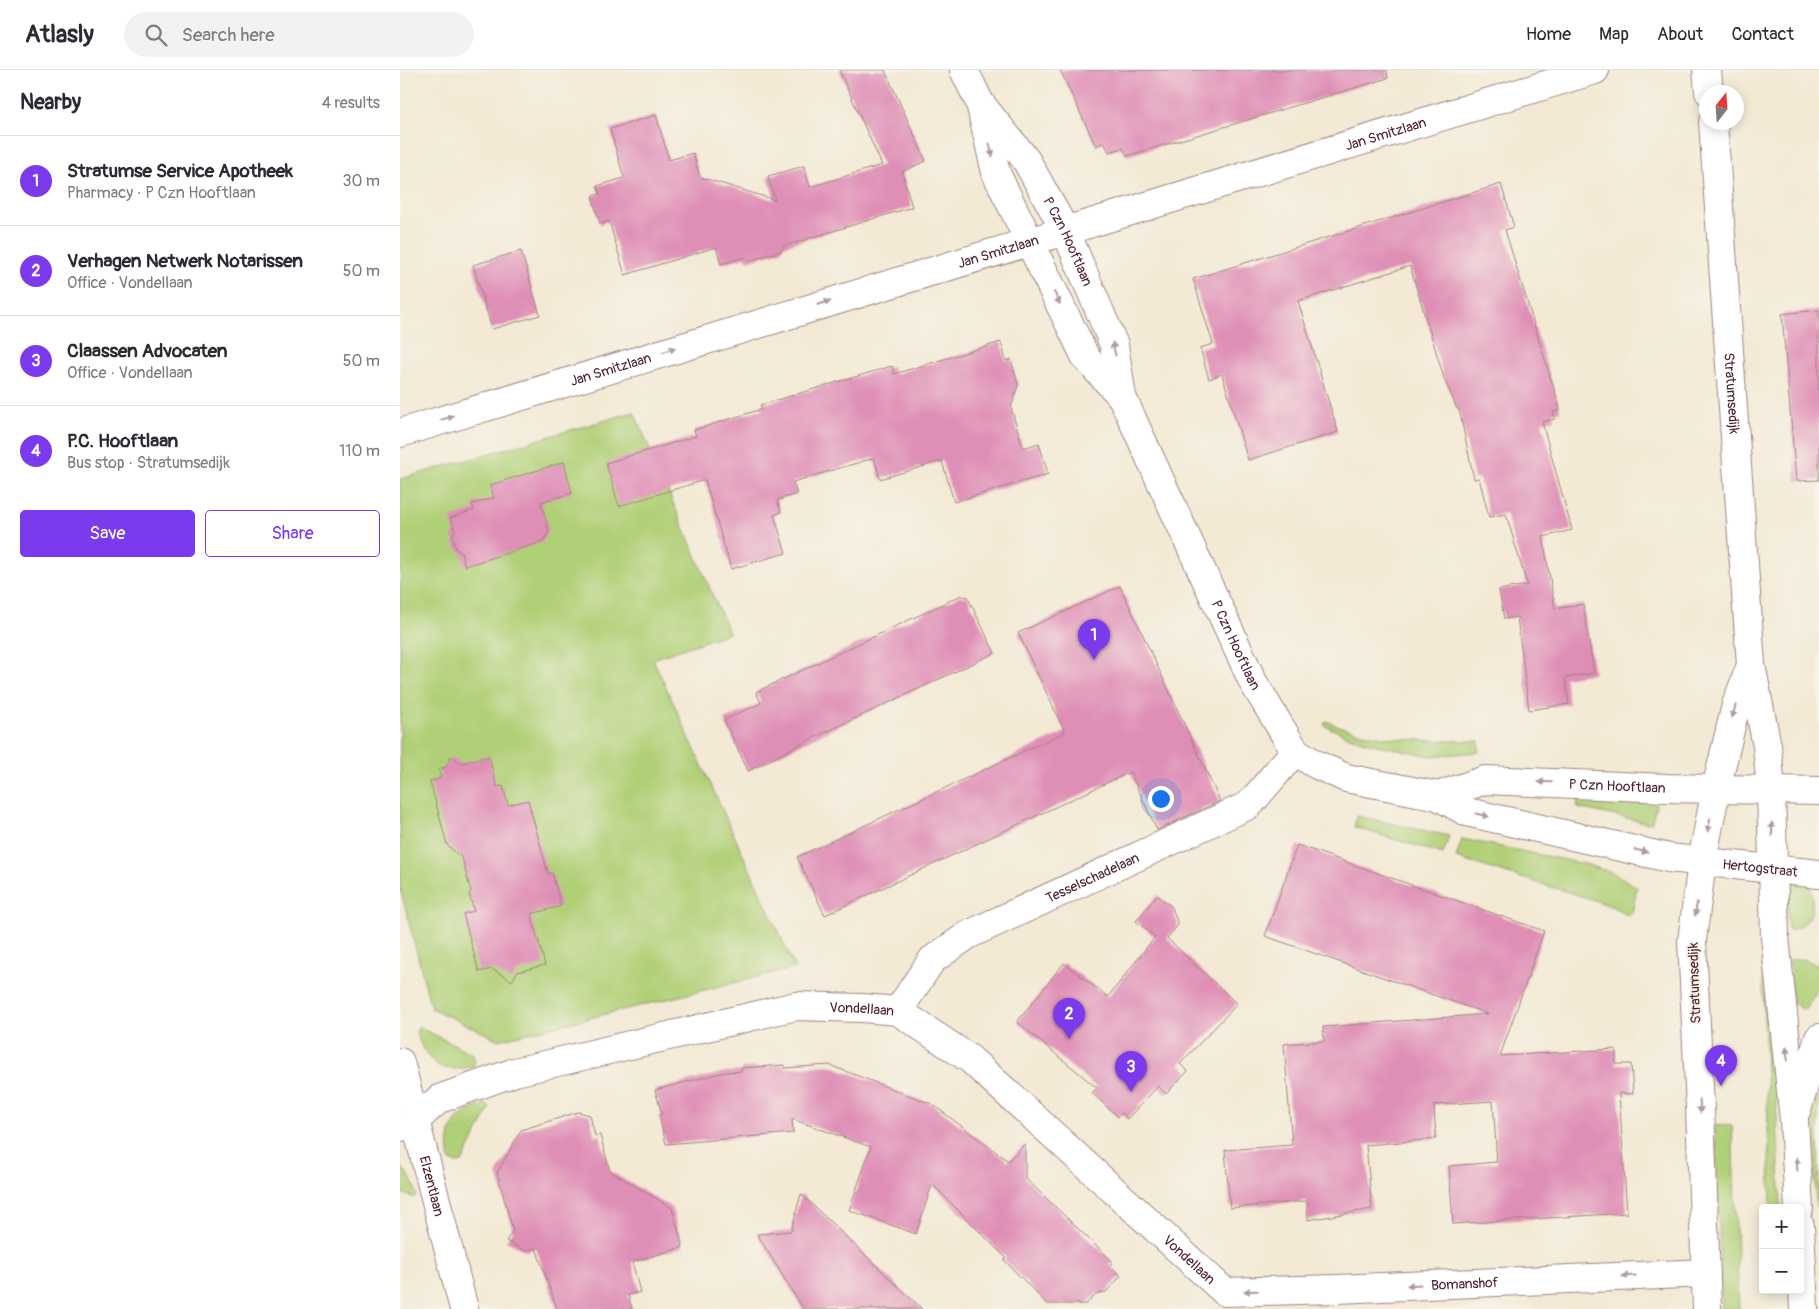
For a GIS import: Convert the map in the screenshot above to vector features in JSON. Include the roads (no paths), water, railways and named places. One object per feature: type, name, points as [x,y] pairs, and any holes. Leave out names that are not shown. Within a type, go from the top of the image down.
[{"type":"street","name":"P Czn Hooftlaan","points":[[964,70],[980,103],[996,173],[1019,246],[1086,358],[1122,397]]},
{"type":"street","name":"Jan Smitzlaan","points":[[400,433],[1595,70]]},
{"type":"street","points":[[1707,70],[1708,85]]},
{"type":"street","name":"P Czn Hooftlaan","points":[[980,103],[1026,160],[1066,232],[1114,345],[1122,397],[1253,682],[1295,751],[1315,764],[1346,778],[1438,796],[1467,812],[1669,858],[1702,861]]},
{"type":"street","name":"Stratumsedijk","points":[[1714,130],[1751,665],[1767,746],[1771,790],[1772,868],[1778,968],[1794,1120],[1799,1204]]},
{"type":"street","name":"Stratumsedijk","points":[[1706,1309],[1692,941],[1702,861],[1716,789],[1736,704],[1751,665]]},
{"type":"street","name":"Tesselschadelaan","points":[[898,1011],[932,960],[968,935],[1248,805],[1295,751]]},
{"type":"street","name":"P Czn Hooftlaan","points":[[1438,796],[1485,780],[1771,790]]},
{"type":"street","points":[[1771,790],[1819,791]]},
{"type":"street","name":"Hertogstraat","points":[[1702,861],[1819,874]]},
{"type":"street","name":"Vondellaan","points":[[407,1125],[439,1099],[515,1072],[796,1006],[898,1011],[970,1058],[1225,1292]]},
{"type":"street","points":[[1794,1120],[1819,1038]]},
{"type":"street","name":"Elzentlaan","points":[[400,1062],[407,1125],[464,1309]]},
{"type":"street","points":[[1801,1249],[1804,1309]]},
{"type":"street","name":"Bomanshof","points":[[1225,1292],[1706,1273]]},
{"type":"place","name":"Stratumse Service Apotheek","points":[[1094,660]]},
{"type":"place","name":"Verhagen Netwerk Notarissen","points":[[1069,1039]]},
{"type":"place","name":"P.C. Hooftlaan","points":[[1721,1086]]},
{"type":"place","name":"Claassen Advocaten","points":[[1131,1092]]}]
